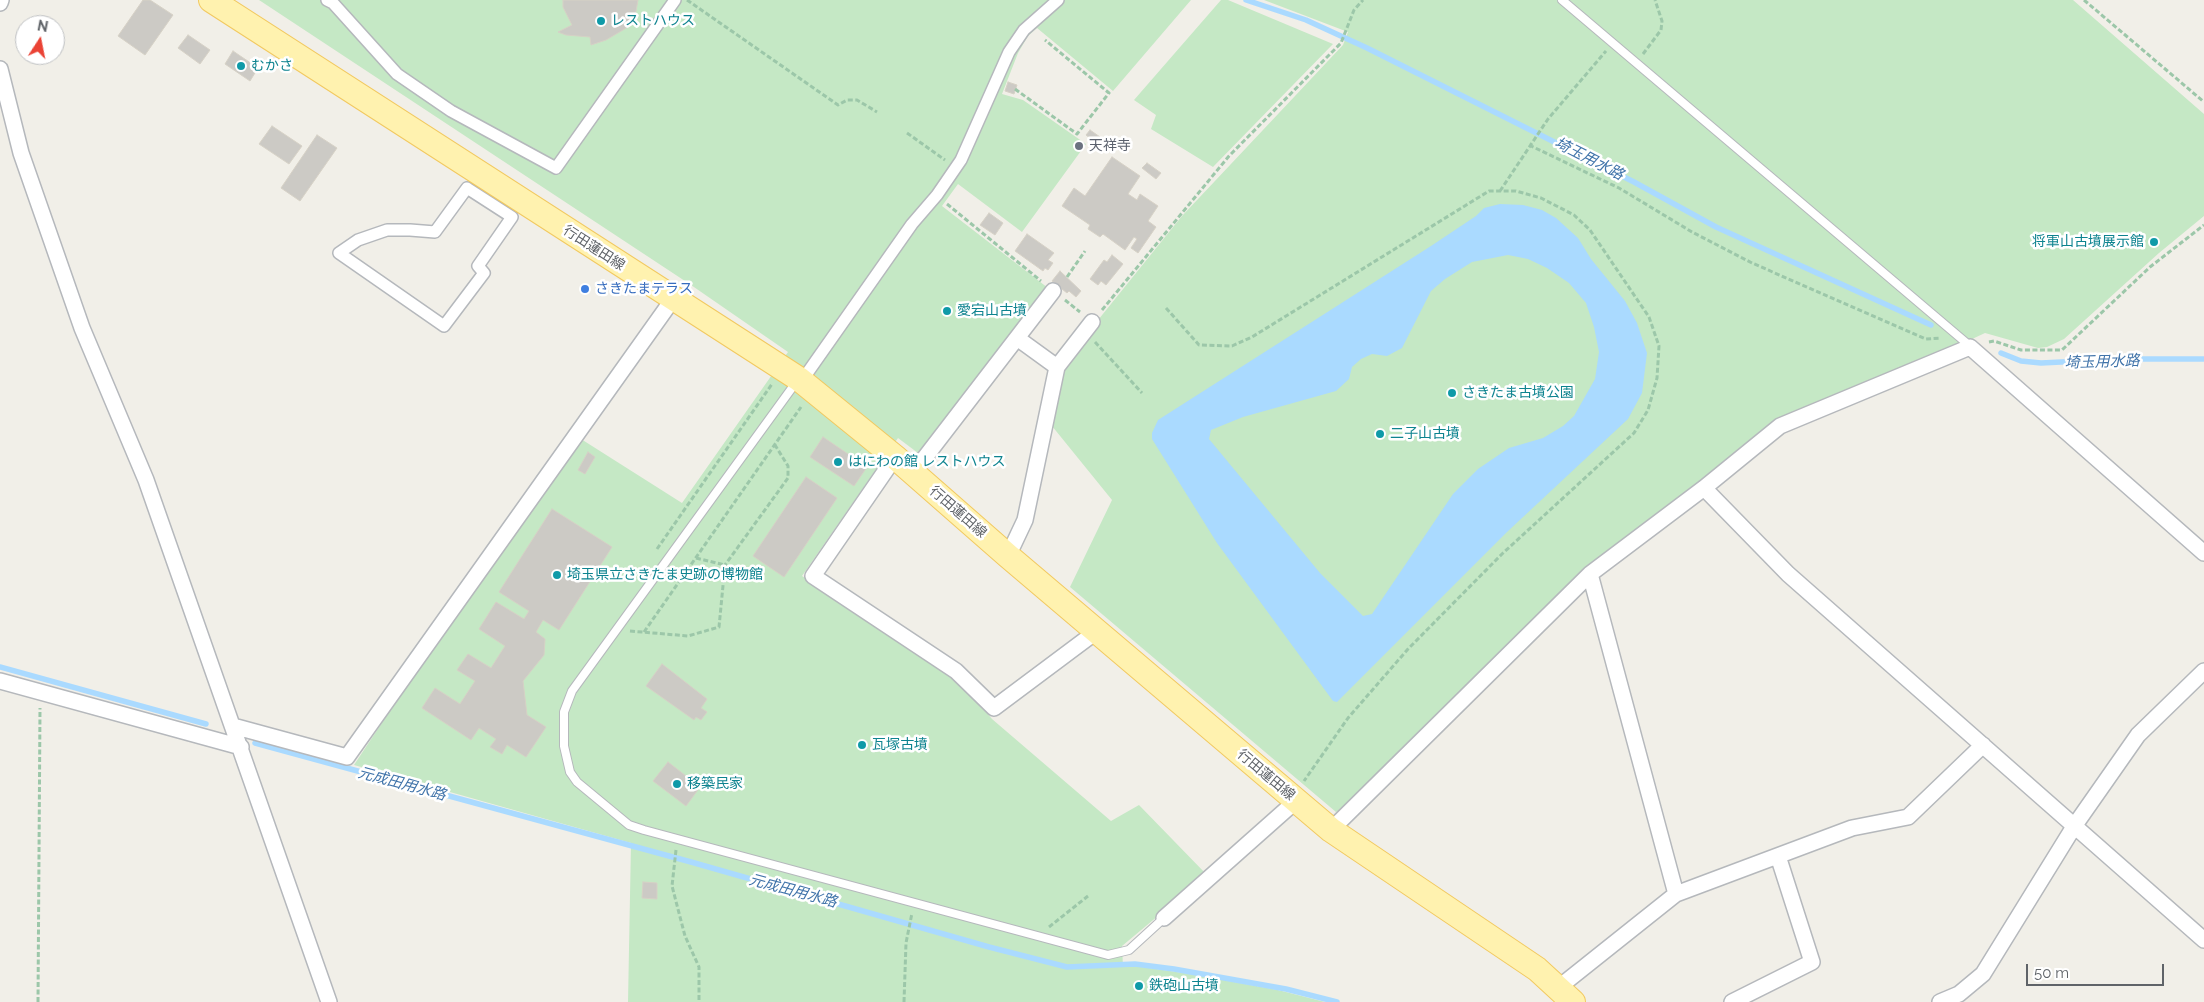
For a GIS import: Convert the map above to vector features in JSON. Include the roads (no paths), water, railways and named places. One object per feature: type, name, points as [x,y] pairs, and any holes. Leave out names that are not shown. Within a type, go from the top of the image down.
[{"type":"main road","name":"行田蓮田線","points":[[211,0],[804,384],[895,457],[1097,631],[1299,794],[1331,830],[1537,970],[1565,995]]},
{"type":"street","points":[[327,0],[397,74],[451,111],[556,168],[675,0]]},
{"type":"street","points":[[804,384],[912,224],[937,195],[956,167],[967,149],[1009,52],[1024,30],[1058,0]]},
{"type":"street","points":[[0,69],[20,154],[78,318],[146,480],[329,1002]]},
{"type":"street","points":[[467,188],[512,217],[478,266],[484,273],[444,326],[339,252],[358,240],[387,230],[435,232],[467,188]]},
{"type":"street","points":[[913,473],[1054,291]]},
{"type":"street","points":[[233,726],[347,757],[674,299]]},
{"type":"street","points":[[1008,556],[1025,520],[1057,367],[1088,327]]},
{"type":"street","points":[[1017,338],[1057,367]]},
{"type":"street","points":[[1331,830],[1590,574],[1704,488],[1780,426],[1965,342],[2204,553]]},
{"type":"street","points":[[895,457],[813,576],[956,671],[994,708],[1097,631]]},
{"type":"street","points":[[1704,488],[1788,574],[2204,940]]},
{"type":"street","points":[[1590,574],[1676,894]]},
{"type":"street","points":[[1940,1002],[1959,994],[1983,974],[2075,825],[2138,735],[2204,671]]},
{"type":"street","points":[[0,681],[241,747]]},
{"type":"street","points":[[1565,995],[1676,894],[1852,828],[1908,817],[1983,745]]},
{"type":"street","points":[[1164,918],[1299,794]]},
{"type":"street","points":[[1732,1002],[1812,962],[1778,856]]},
{"type":"lane","points":[[1562,0],[1965,342]]},
{"type":"lane","points":[[804,384],[572,691],[564,712],[564,746],[570,772],[577,782],[630,825],[914,904],[1038,935],[1108,955],[1129,950],[1164,918]]},
{"type":"water","points":[[1500,204],[1523,205],[1542,210],[1556,218],[1578,238],[1591,259],[1625,301],[1637,323],[1647,353],[1642,393],[1628,419],[1507,532],[1337,702],[1333,701],[1217,543],[1152,439],[1152,433],[1158,420],[1431,246],[1476,216],[1484,208]],"holes":[[[1508,255],[1528,259],[1547,268],[1569,283],[1586,303],[1594,327],[1599,352],[1595,379],[1574,416],[1563,426],[1543,438],[1509,448],[1478,469],[1453,494],[1372,614],[1363,616],[1320,573],[1209,439],[1211,430],[1243,417],[1336,391],[1349,379],[1352,367],[1361,359],[1372,354],[1387,356],[1402,348],[1431,291],[1445,279],[1472,262]]]},
{"type":"waterway","name":"埼玉用水路","points":[[1246,0],[1306,20],[1367,48],[1634,182],[1716,227],[1931,325]]},
{"type":"waterway","name":"埼玉用水路","points":[[2001,353],[2021,361],[2041,363],[2122,359],[2204,359]]},
{"type":"waterway","name":"元成田用水路","points":[[0,667],[206,724]]},
{"type":"waterway","name":"元成田用水路","points":[[255,743],[1067,967],[1135,964],[1174,969],[1286,989],[1337,1002]]},
{"type":"place","name":"レストハウス","points":[[601,21]]},
{"type":"place","name":"むかさ","points":[[241,66]]},
{"type":"place","name":"天祥寺","points":[[1079,146]]},
{"type":"place","name":"将軍山古墳展示館","points":[[2154,242]]},
{"type":"place","name":"さきたまテラス","points":[[585,289]]},
{"type":"place","name":"愛宕山古墳","points":[[947,311]]},
{"type":"place","name":"さきたま古墳公園","points":[[1452,393]]},
{"type":"place","name":"二子山古墳","points":[[1380,434]]},
{"type":"place","name":"はにわの館 レストハウス","points":[[838,462]]},
{"type":"place","name":"埼玉県立さきたま史跡の博物館","points":[[557,575]]},
{"type":"place","name":"瓦塚古墳","points":[[862,745]]},
{"type":"place","name":"移築民家","points":[[677,784]]},
{"type":"place","name":"鉄砲山古墳","points":[[1139,986]]}]
